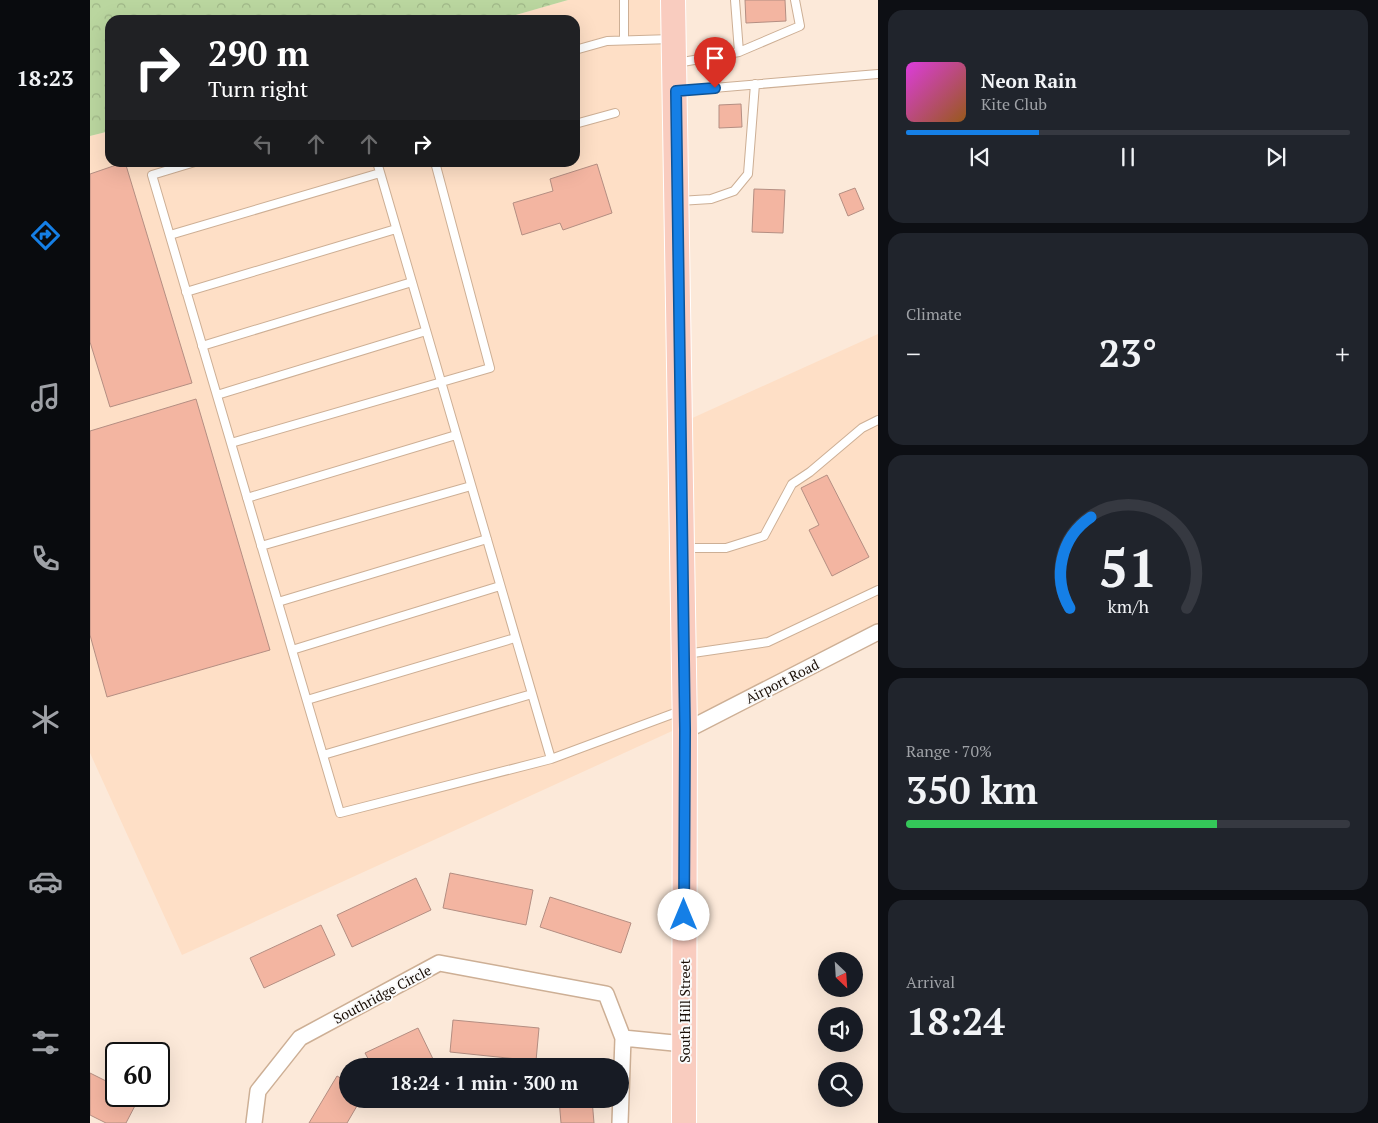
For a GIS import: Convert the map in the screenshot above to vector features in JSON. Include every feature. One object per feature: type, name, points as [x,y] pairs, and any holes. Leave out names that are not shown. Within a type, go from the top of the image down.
[{"type":"main road","name":"South Hill Street","points":[[673,0],[685,720],[684,1123]]},
{"type":"street","name":"Airport Road","points":[[685,720],[878,632]]},
{"type":"street","name":"Southridge Circle","points":[[254,1123],[258,1091],[300,1038],[440,963],[606,994],[623,1038],[620,1123]]},
{"type":"street","points":[[623,1038],[684,1044]]},
{"type":"lane","points":[[624,0],[624,40]]},
{"type":"lane","points":[[735,0],[739,52]]},
{"type":"lane","points":[[675,63],[739,52],[800,26],[796,0]]},
{"type":"lane","points":[[580,48],[607,40],[674,39]]},
{"type":"lane","points":[[676,91],[878,74]]},
{"type":"lane","points":[[677,201],[711,199],[734,191],[748,174],[755,84]]},
{"type":"lane","points":[[580,123],[615,114]]},
{"type":"lane","points":[[178,167],[152,175],[340,813],[551,759],[685,720]]},
{"type":"lane","points":[[378,167],[551,759]]},
{"type":"lane","points":[[231,443],[490,368],[436,167]]},
{"type":"lane","points":[[170,235],[380,173]]},
{"type":"lane","points":[[186,292],[396,229]]},
{"type":"lane","points":[[202,346],[412,282]]},
{"type":"lane","points":[[217,395],[426,331]]},
{"type":"lane","points":[[682,548],[726,548],[764,536],[792,484],[810,472],[862,428],[878,420]]},
{"type":"lane","points":[[247,498],[456,435]]},
{"type":"lane","points":[[261,546],[471,486]]},
{"type":"lane","points":[[278,602],[486,539]]},
{"type":"lane","points":[[292,650],[500,586]]},
{"type":"lane","points":[[684,654],[768,642],[878,590]]},
{"type":"lane","points":[[307,700],[515,638]]},
{"type":"lane","points":[[323,754],[532,694]]},
{"type":"shaded area","points":[[568,0],[663,0],[677,425],[878,334],[878,637],[182,955],[90,753],[90,136],[105,132],[105,167],[580,167],[580,15],[516,15]]},
{"type":"green space","points":[[90,0],[568,0],[516,15],[105,15],[105,132],[90,136]]},
{"type":"building","points":[[745,0],[785,0],[786,21],[746,23]]},
{"type":"building","points":[[741,104],[742,127],[719,128],[719,105]]},
{"type":"building","points":[[597,164],[612,213],[563,230],[560,223],[522,235],[513,203],[553,191],[550,179]]},
{"type":"building","points":[[110,167],[127,167],[192,383],[110,407],[90,342],[90,174]]},
{"type":"building","points":[[855,188],[864,209],[848,216],[839,194]]},
{"type":"building","points":[[754,189],[785,190],[783,233],[752,232]]},
{"type":"building","points":[[196,399],[270,650],[107,697],[90,635],[90,431]]},
{"type":"building","points":[[827,475],[869,557],[832,576],[809,530],[819,525],[801,488]]},
{"type":"building","points":[[450,873],[533,890],[526,925],[443,908]]},
{"type":"building","points":[[416,878],[431,910],[352,947],[337,915]]},
{"type":"building","points":[[550,897],[631,923],[621,953],[540,927]]},
{"type":"building","points":[[321,925],[335,955],[264,988],[250,958]]},
{"type":"building","points":[[453,1020],[539,1028],[536,1058],[507,1058],[450,1052]]},
{"type":"building","points":[[418,1028],[433,1058],[368,1058],[365,1053]]},
{"type":"building","points":[[90,1073],[105,1080],[105,1107],[134,1107],[126,1123],[106,1123],[90,1115]]},
{"type":"building","points":[[337,1076],[339,1077],[339,1108],[356,1108],[347,1123],[309,1123]]},
{"type":"building","points":[[560,1108],[593,1108],[594,1123],[561,1123]]},
{"type":"route","points":[[684,915],[685,730],[676,91],[715,88]]}]
